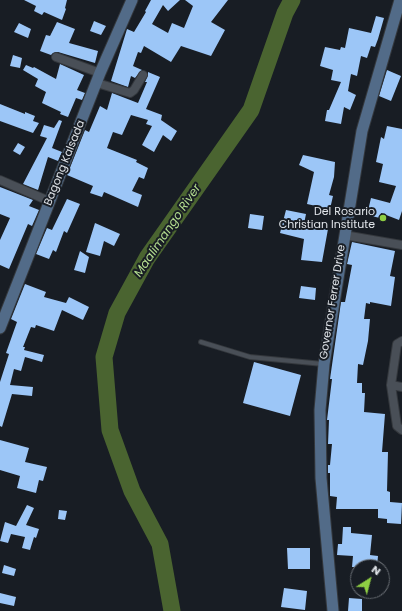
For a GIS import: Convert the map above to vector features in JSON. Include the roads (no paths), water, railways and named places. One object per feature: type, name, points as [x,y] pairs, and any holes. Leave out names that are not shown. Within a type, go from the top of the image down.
[{"type":"main road","name":"Bagong Kalsada","points":[[0,328],[49,201],[132,0]]},
{"type":"main road","name":"Governor Ferrer Drive","points":[[333,611],[321,478],[320,410],[324,364],[362,131],[400,0]]},
{"type":"street","points":[[56,57],[130,93],[134,90],[143,75]]},
{"type":"street","points":[[0,180],[49,201]]},
{"type":"street","points":[[344,235],[402,245]]},
{"type":"street","points":[[402,341],[397,344],[391,386],[397,426],[402,430]]},
{"type":"street","points":[[391,386],[402,387]]},
{"type":"lane","points":[[200,342],[250,357],[324,364]]},
{"type":"waterway","name":"Maalimango River","points":[[172,611],[160,544],[132,491],[110,430],[104,357],[117,313],[147,258],[251,110],[285,13],[292,0]]},
{"type":"place","name":"Del Rosario Christian Institute","points":[[383,218]]}]
